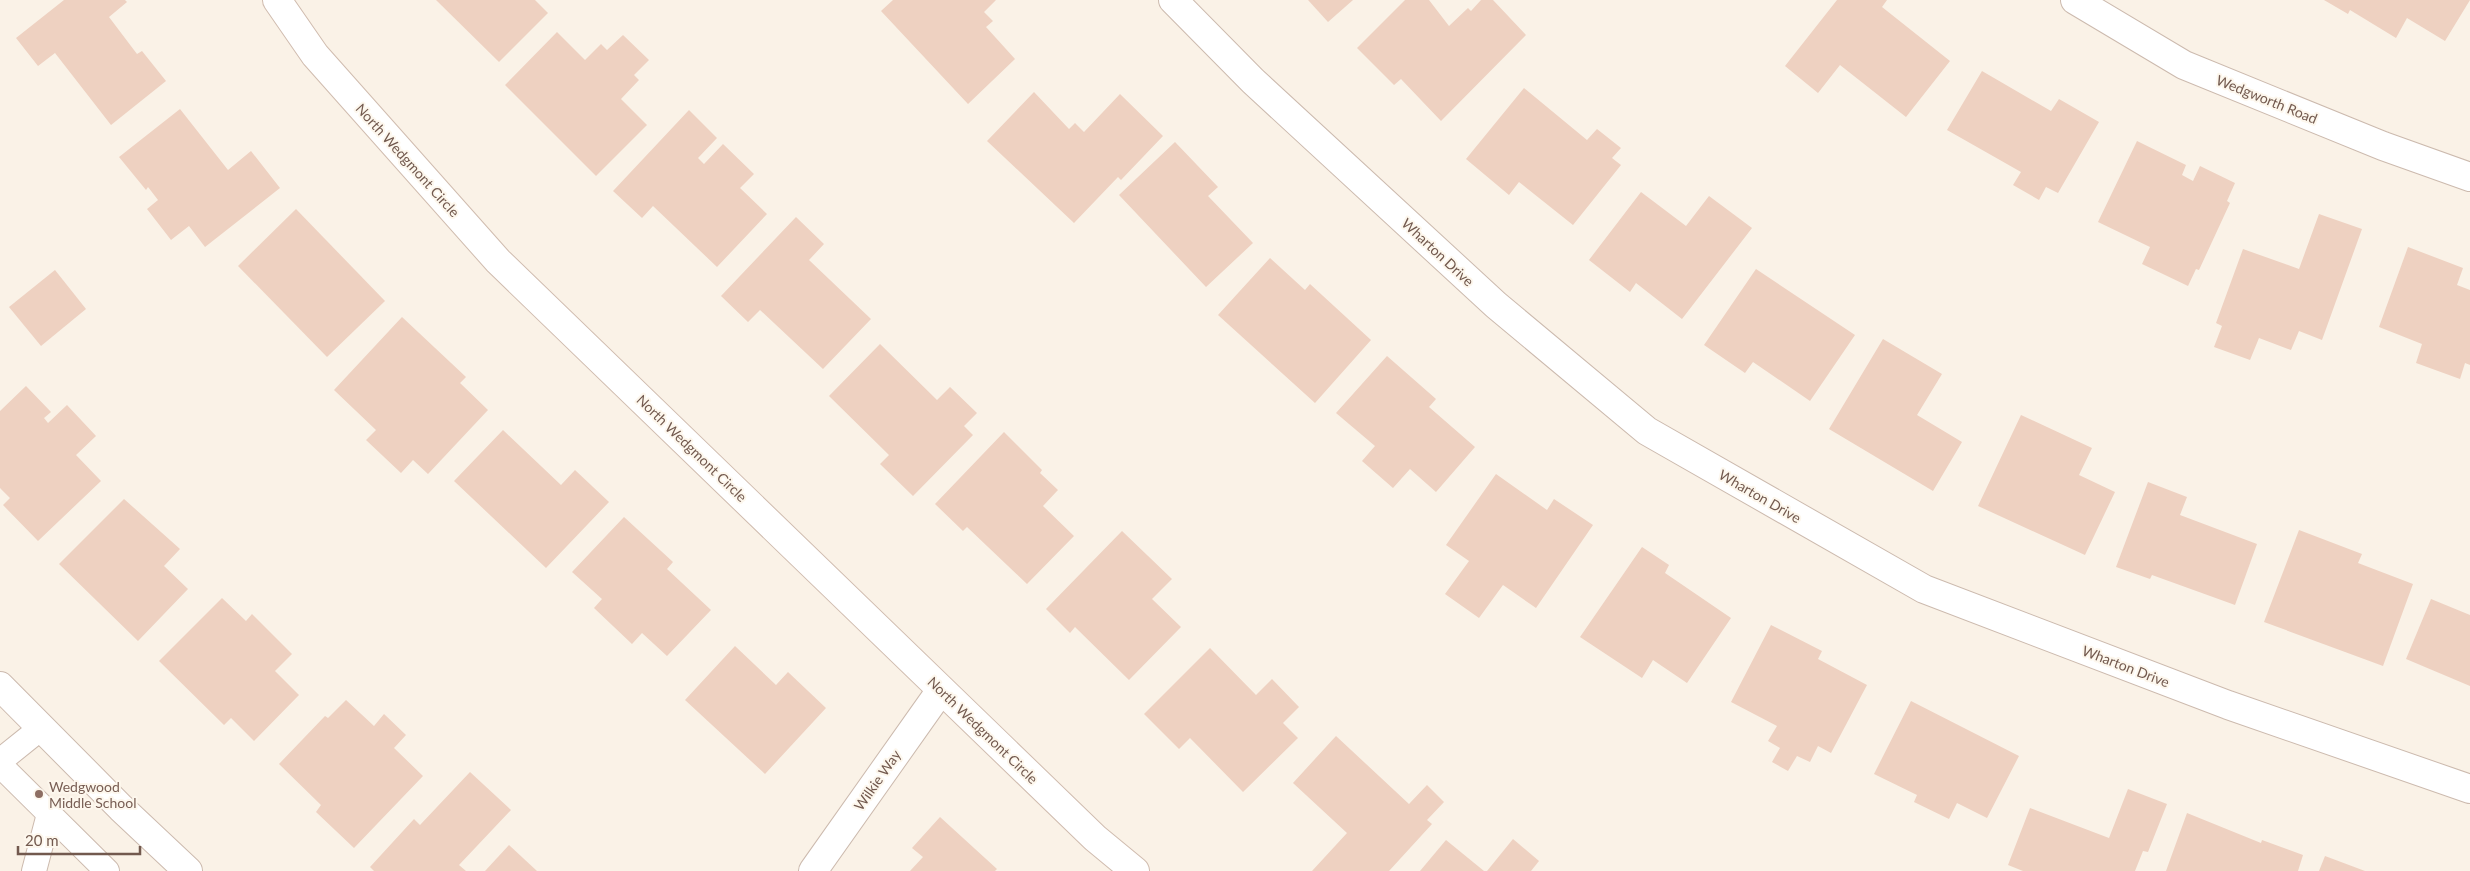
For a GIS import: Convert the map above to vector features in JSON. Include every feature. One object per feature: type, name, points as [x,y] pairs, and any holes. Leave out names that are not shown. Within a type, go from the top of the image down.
[{"type":"street","name":"North Wedgmont Circle","points":[[277,0],[315,55],[498,261],[941,690],[1096,838],[1135,871]]},
{"type":"street","name":"Wharton Drive","points":[[1173,0],[1253,81],[1496,305],[1647,431],[1924,590],[2228,705],[2470,789]]},
{"type":"street","name":"Wedgworth Road","points":[[2075,0],[2184,65],[2383,146],[2470,177]]},
{"type":"street","points":[[0,686],[121,808],[188,871]]},
{"type":"street","name":"Wilkie Way","points":[[813,871],[941,690]]},
{"type":"lane","points":[[0,762],[41,728]]},
{"type":"lane","points":[[0,766],[107,871]]},
{"type":"lane","points":[[34,871],[49,814]]},
{"type":"building","points":[[64,0],[125,0],[127,2],[109,17],[137,54],[142,51],[166,81],[111,125],[55,53],[38,66],[16,38]]},
{"type":"building","points":[[436,0],[535,0],[548,13],[499,62]]},
{"type":"building","points":[[893,0],[996,0],[984,12],[993,21],[986,27],[1015,59],[968,104],[881,11]]},
{"type":"building","points":[[1308,0],[1353,0],[1328,22]]},
{"type":"building","points":[[1405,0],[1429,0],[1449,26],[1468,8],[1471,11],[1481,0],[1493,0],[1526,35],[1441,121],[1401,79],[1394,85],[1357,48]]},
{"type":"building","points":[[1837,0],[1887,0],[1882,7],[1950,61],[1906,117],[1840,65],[1818,93],[1785,66]]},
{"type":"building","points":[[2324,0],[2470,0],[2445,41],[2407,18],[2396,38],[2350,10],[2348,14]]},
{"type":"building","points":[[557,32],[585,60],[601,44],[607,50],[623,35],[649,60],[634,75],[639,80],[621,99],[647,125],[596,176],[505,85]]},
{"type":"building","points":[[1982,71],[2051,111],[2059,99],[2099,122],[2058,193],[2046,187],[2039,200],[2013,185],[2021,172],[1947,130]]},
{"type":"building","points":[[1524,88],[1587,140],[1597,129],[1621,148],[1612,158],[1621,165],[1573,225],[1519,182],[1509,195],[1466,159]]},
{"type":"building","points":[[1034,92],[1069,129],[1075,123],[1084,132],[1120,94],[1163,136],[1121,180],[1118,177],[1074,223],[987,141]]},
{"type":"building","points":[[180,109],[228,170],[251,151],[280,188],[205,247],[189,226],[171,240],[147,209],[158,200],[148,187],[146,190],[119,157]]},
{"type":"building","points":[[689,110],[717,138],[698,158],[704,164],[723,144],[754,174],[740,188],[767,214],[717,267],[653,206],[642,218],[613,191]]},
{"type":"building","points":[[2137,141],[2186,165],[2182,175],[2193,181],[2200,166],[2235,183],[2227,201],[2230,203],[2199,270],[2196,269],[2188,286],[2142,264],[2150,247],[2098,222]]},
{"type":"building","points":[[1175,142],[1218,187],[1208,196],[1253,243],[1206,287],[1119,195]]},
{"type":"building","points":[[1641,192],[1686,226],[1709,196],[1752,228],[1682,319],[1636,283],[1630,292],[1589,260]]},
{"type":"building","points":[[296,209],[385,301],[327,357],[238,266]]},
{"type":"building","points":[[2319,214],[2362,229],[2322,340],[2299,331],[2291,350],[2259,338],[2250,360],[2214,347],[2222,326],[2216,323],[2243,249],[2299,269]]},
{"type":"building","points":[[796,217],[824,244],[809,260],[871,319],[823,369],[760,310],[748,322],[721,296]]},
{"type":"building","points":[[2408,247],[2463,268],[2457,285],[2470,290],[2470,365],[2465,363],[2460,379],[2416,363],[2422,344],[2379,327]]},
{"type":"building","points":[[1270,258],[1305,290],[1310,284],[1371,340],[1315,403],[1218,315]]},
{"type":"building","points":[[1756,269],[1855,335],[1810,401],[1753,362],[1745,373],[1704,345]]},
{"type":"building","points":[[55,270],[86,309],[41,346],[9,307]]},
{"type":"building","points":[[402,317],[466,377],[460,383],[488,410],[428,474],[413,460],[401,473],[366,440],[376,430],[334,390]]},
{"type":"building","points":[[1883,339],[1942,374],[1917,415],[1962,442],[1933,491],[1829,429]]},
{"type":"building","points":[[880,344],[937,400],[950,387],[977,413],[964,426],[973,435],[913,496],[880,464],[889,455],[829,396]]},
{"type":"building","points":[[1387,356],[1436,399],[1429,407],[1475,447],[1436,492],[1410,469],[1393,488],[1362,461],[1375,446],[1336,413]]},
{"type":"building","points":[[26,386],[51,412],[44,418],[48,423],[67,405],[96,436],[76,455],[101,481],[38,541],[3,505],[10,498],[0,488],[0,411]]},
{"type":"building","points":[[2021,415],[2092,448],[2079,475],[2115,492],[2085,555],[1978,506]]},
{"type":"building","points":[[503,430],[561,485],[575,470],[609,502],[546,568],[454,481]]},
{"type":"building","points":[[1004,432],[1042,470],[1040,473],[1058,490],[1043,506],[1074,536],[1027,584],[967,527],[963,531],[935,504]]},
{"type":"building","points":[[1496,474],[1547,510],[1554,499],[1593,525],[1536,608],[1503,585],[1479,618],[1445,594],[1469,561],[1446,545]]},
{"type":"building","points":[[2148,482],[2187,497],[2180,515],[2257,544],[2235,605],[2152,575],[2150,579],[2116,567]]},
{"type":"building","points":[[124,499],[180,549],[164,566],[188,589],[138,641],[59,564]]},
{"type":"building","points":[[624,517],[673,562],[667,569],[711,610],[667,656],[642,633],[632,644],[594,608],[602,599],[572,572]]},
{"type":"building","points":[[2299,530],[2362,554],[2358,563],[2413,584],[2383,666],[2264,622]]},
{"type":"building","points":[[1122,531],[1172,579],[1152,599],[1181,627],[1129,680],[1075,627],[1070,633],[1046,609]]},
{"type":"building","points":[[1642,547],[1669,565],[1665,573],[1731,618],[1687,683],[1653,660],[1642,678],[1580,637]]},
{"type":"building","points":[[222,598],[246,621],[252,614],[292,654],[275,671],[299,695],[254,741],[231,718],[224,725],[159,661]]},
{"type":"building","points":[[2431,599],[2470,615],[2470,686],[2406,659]]},
{"type":"building","points":[[1771,625],[1822,651],[1818,659],[1867,685],[1831,753],[1818,746],[1810,762],[1797,756],[1788,771],[1772,762],[1780,748],[1768,741],[1777,726],[1731,702]]},
{"type":"building","points":[[735,646],[776,685],[788,672],[826,708],[765,774],[685,700]]},
{"type":"building","points":[[1210,648],[1256,695],[1272,679],[1299,707],[1283,723],[1298,738],[1243,792],[1190,738],[1179,749],[1144,714]]},
{"type":"building","points":[[346,700],[374,726],[384,714],[406,735],[394,748],[423,776],[354,848],[316,812],[321,805],[279,764],[325,716],[328,718]]},
{"type":"building","points":[[1911,701],[2019,756],[1987,818],[1957,803],[1949,819],[1914,802],[1917,795],[1874,774]]},
{"type":"building","points":[[1336,736],[1409,804],[1427,785],[1444,802],[1427,820],[1432,824],[1389,871],[1312,871],[1347,833],[1293,783]]},
{"type":"building","points":[[470,772],[511,810],[459,865],[466,871],[374,871],[370,867],[414,819],[420,825]]},
{"type":"building","points":[[2128,789],[2167,804],[2148,852],[2143,851],[2135,871],[2023,871],[2008,865],[2030,808],[2109,838]]},
{"type":"building","points":[[2187,813],[2261,843],[2262,840],[2303,855],[2298,871],[2166,871]]},
{"type":"building","points":[[940,817],[997,869],[995,871],[910,871],[923,857],[912,848]]},
{"type":"building","points":[[1513,839],[1539,861],[1531,871],[1487,871]]},
{"type":"building","points":[[1446,840],[1484,871],[1420,871]]},
{"type":"building","points":[[509,845],[537,871],[485,871]]},
{"type":"building","points":[[2325,856],[2365,871],[2319,871]]},
{"type":"place","name":"Wedgwood Middle School","points":[[39,794]]}]
